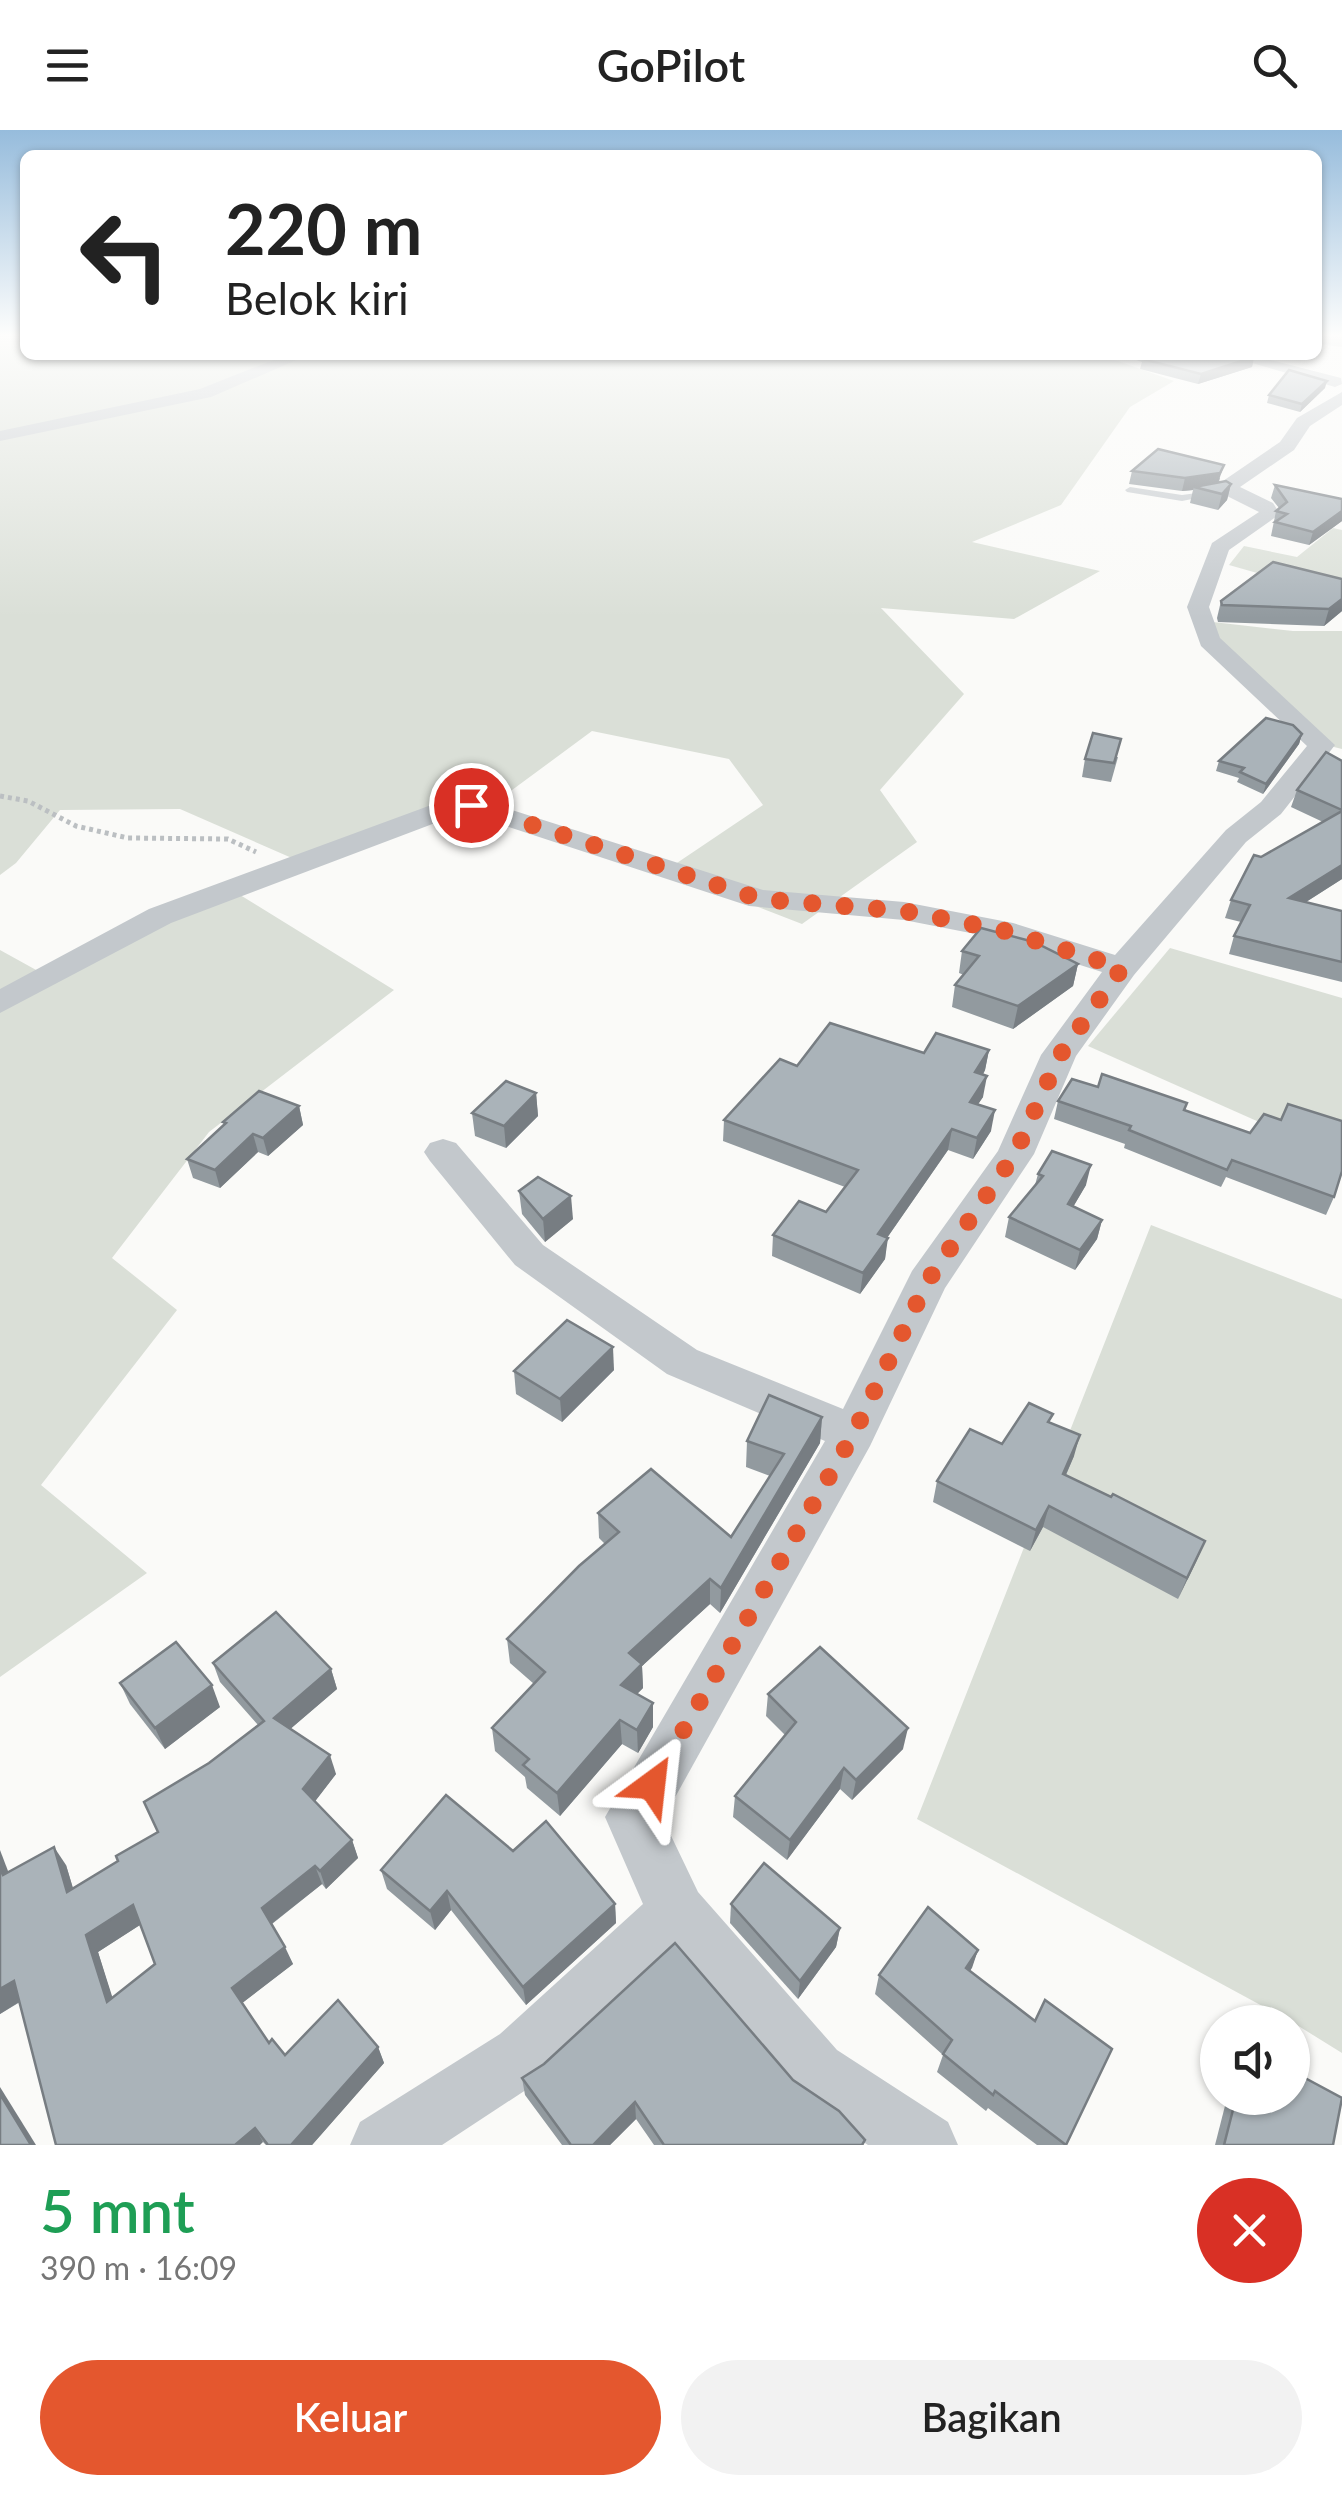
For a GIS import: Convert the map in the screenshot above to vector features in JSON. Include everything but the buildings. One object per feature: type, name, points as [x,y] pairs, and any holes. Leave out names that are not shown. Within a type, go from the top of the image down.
[{"type":"street","points":[[0,436],[28,430]]},
{"type":"street","points":[[925,2145],[815,2072],[677,1914],[633,1817],[854,1433],[927,1282],[1015,1154],[1060,1055],[1122,968],[1236,836],[1271,808],[1332,747],[1209,641],[1198,606],[1219,547],[1270,514],[1266,507],[1232,491],[1230,485],[1287,446],[1298,430]]},
{"type":"street","points":[[0,1003],[160,916],[444,810],[471,805],[760,899],[904,911],[1002,930],[1122,968]]},
{"type":"street","points":[[443,1152],[530,1255],[682,1362],[854,1433]]},
{"type":"street","points":[[383,2145],[522,2056],[677,1914]]},
{"type":"lane","points":[[1130,490],[1182,498],[1232,491]]},
{"type":"path","points":[[0,796],[28,801],[76,826],[128,838],[228,839],[256,852],[280,871]]},
{"type":"shaded area","points":[[0,430],[1114,430],[1061,505],[972,542],[1100,571],[1014,619],[881,608],[964,694],[880,790],[917,842],[802,924],[665,871],[763,805],[729,759],[592,731],[500,799],[301,862],[180,809],[60,810],[16,863],[0,875]]},
{"type":"shaded area","points":[[1333,528],[1342,530],[1342,597],[1229,565],[1244,546],[1297,557]]},
{"type":"shaded area","points":[[1204,621],[1293,631],[1342,631],[1342,749],[1334,747],[1210,648]]},
{"type":"shaded area","points":[[232,890],[394,990],[209,1132],[112,1258],[177,1310],[41,1485],[147,1573],[0,1677],[0,950],[47,976]]},
{"type":"shaded area","points":[[1170,948],[1342,998],[1342,1159],[1088,1046]]},
{"type":"shaded area","points":[[1151,1225],[1342,1299],[1342,2053],[1310,2033],[1310,2005],[1261,2005],[917,1819]]},
{"type":"route","points":[[471,805],[760,899],[904,911],[1002,930],[1122,968],[1060,1055],[1015,1154],[927,1282],[854,1433],[652,1785]]}]
